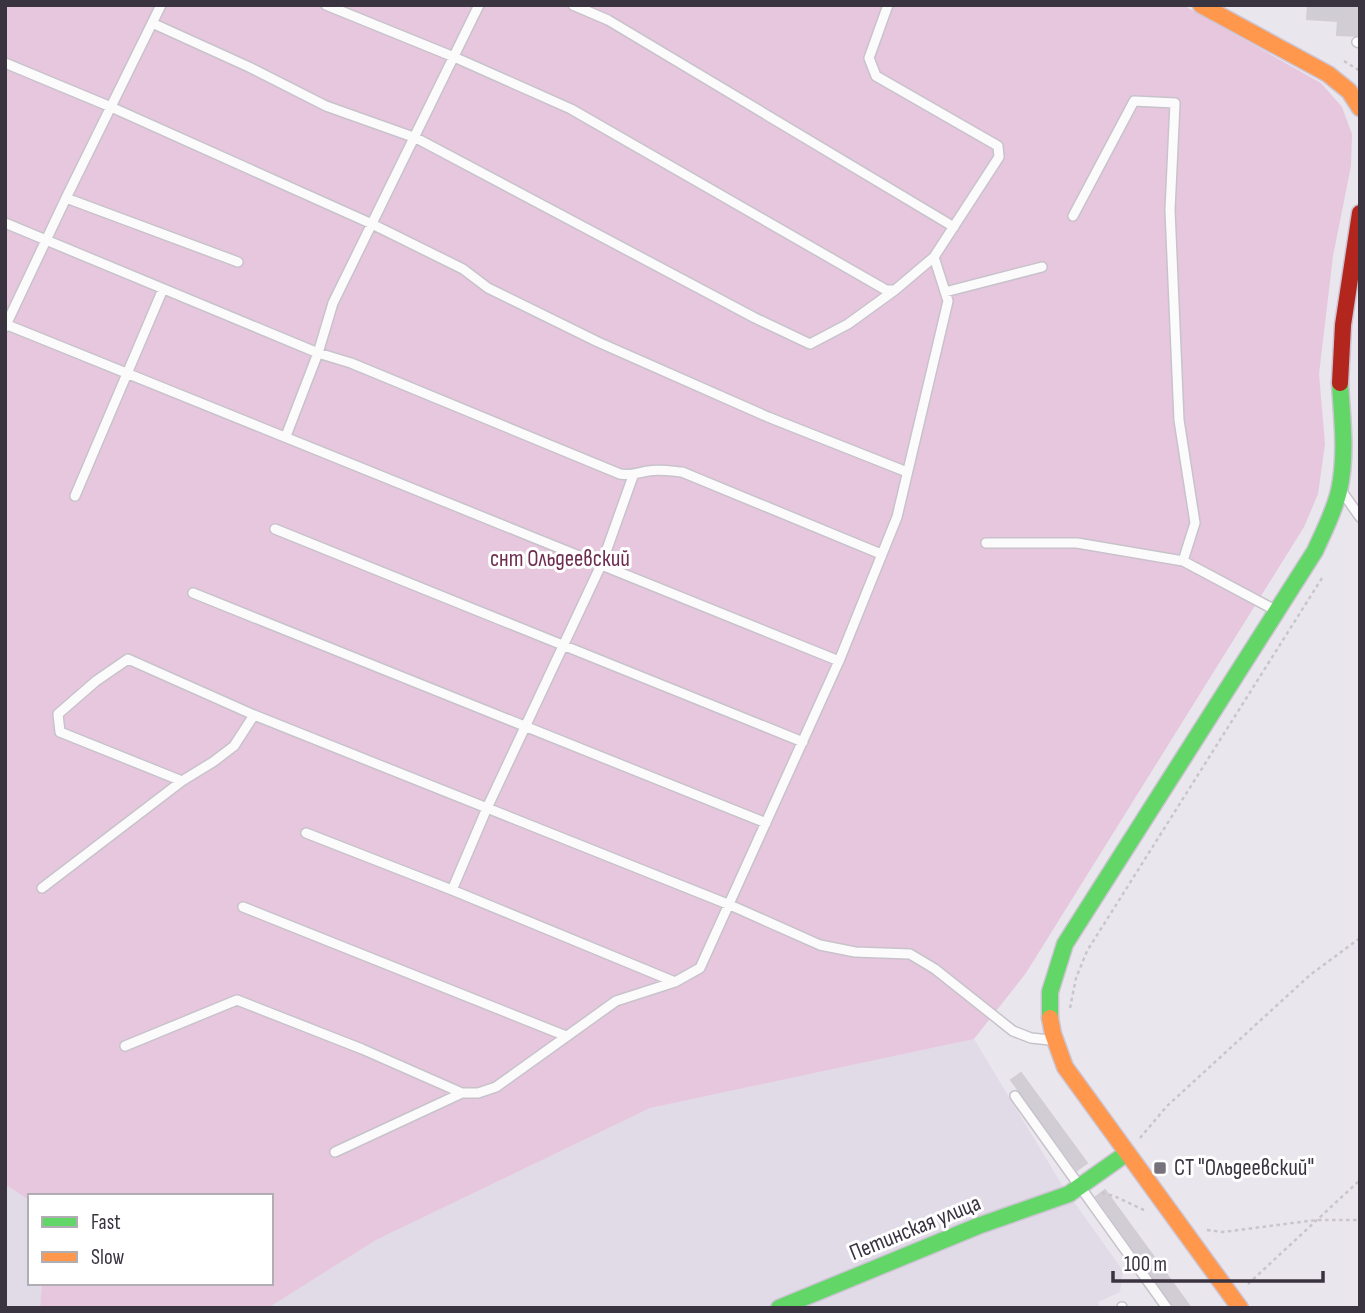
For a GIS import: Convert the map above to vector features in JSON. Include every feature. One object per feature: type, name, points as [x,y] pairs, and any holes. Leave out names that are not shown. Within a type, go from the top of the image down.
[{"type":"street","points":[[1207,7],[1328,74],[1349,91],[1360,108]]},
{"type":"street","points":[[1237,1303],[1132,1148],[1065,1067],[1053,1040],[1049,1022],[1049,996],[1054,971],[1065,944],[1315,551],[1332,516],[1340,489],[1343,456],[1339,390],[1340,341],[1360,213]]},
{"type":"street","name":"Петинская улица","points":[[779,1308],[978,1226],[1074,1191],[1132,1148]]},
{"type":"lane","points":[[161,5],[6,325],[839,660]]},
{"type":"lane","points":[[326,5],[571,108],[886,290],[895,290]]},
{"type":"lane","points":[[286,436],[318,353],[333,303],[479,5]]},
{"type":"lane","points":[[573,5],[608,20],[954,227]]},
{"type":"lane","points":[[152,23],[327,106],[416,138],[810,344],[848,324],[934,257],[999,158],[998,146],[876,76],[869,58],[888,5]]},
{"type":"lane","points":[[5,63],[111,107],[372,224],[463,269],[488,288],[598,342],[768,417],[907,472]]},
{"type":"lane","points":[[1073,216],[1134,101],[1175,103],[1170,210],[1179,420],[1195,523],[1183,562]]},
{"type":"lane","points":[[66,198],[238,262]]},
{"type":"lane","points":[[5,223],[620,474],[633,476],[645,471],[662,470],[682,472],[881,554]]},
{"type":"lane","points":[[125,1046],[214,1007],[237,1000],[362,1049],[462,1093],[478,1093],[496,1087],[616,1001],[675,982],[701,968],[839,660],[897,517],[948,300],[934,257]]},
{"type":"lane","points":[[945,292],[1042,267]]},
{"type":"lane","points":[[75,496],[163,289]]},
{"type":"lane","points":[[452,890],[487,808],[602,564],[633,476]]},
{"type":"lane","points":[[1340,489],[1360,517]]},
{"type":"lane","points":[[275,529],[803,742]]},
{"type":"lane","points":[[986,543],[1077,543],[1183,562],[1276,611]]},
{"type":"lane","points":[[193,593],[766,823]]},
{"type":"lane","points":[[182,781],[60,732],[58,714],[96,681],[128,659],[254,715],[730,905],[820,945],[855,952],[910,954],[935,969],[1013,1031],[1031,1038],[1053,1040]]},
{"type":"lane","points":[[42,888],[182,781],[214,762],[234,746],[254,715]]},
{"type":"lane","points":[[306,833],[675,982]]},
{"type":"lane","points":[[243,906],[566,1036]]},
{"type":"lane","points":[[335,1152],[462,1093]]},
{"type":"lane","points":[[1015,1096],[1074,1191],[1167,1308]]},
{"type":"path","points":[[1070,1007],[1076,978],[1087,951],[1327,569]]},
{"type":"path","points":[[1132,1148],[1167,1106],[1310,975],[1360,938]]},
{"type":"path","points":[[1237,1303],[1254,1277],[1360,1180]]},
{"type":"path","points":[[1074,1191],[1114,1196],[1151,1213]]},
{"type":"path","points":[[1197,1229],[1223,1232],[1316,1220],[1360,1220]]},
{"type":"shaded area","points":[[974,1039],[1062,1185],[1123,1271],[1120,1292],[1098,1302],[1100,1308],[268,1308],[376,1240],[650,1108]]},
{"type":"shaded area","points":[[5,1184],[28,1200],[28,1285],[42,1285],[40,1308],[5,1308]]},
{"type":"green space","name":"снт Ольдеевский","points":[[5,5],[1183,5],[1321,83],[1342,107],[1352,134],[1351,166],[1333,256],[1319,374],[1325,444],[1318,494],[1304,527],[1026,973],[974,1039],[650,1108],[376,1240],[268,1308],[40,1308],[42,1285],[273,1285],[273,1194],[28,1194],[28,1200],[5,1184]]},
{"type":"building","points":[[1308,5],[1360,8],[1360,36],[1337,35],[1338,21],[1307,19]]},
{"type":"building","points":[[1021,1073],[1087,1163],[1077,1170],[1011,1080]]},
{"type":"building","points":[[1105,1190],[1191,1308],[1175,1308],[1096,1197]]},
{"type":"traffic: fast","points":[[1050,1018],[1050,992],[1065,944],[1315,551],[1332,514],[1343,464],[1340,383]]},
{"type":"traffic: fast","points":[[779,1308],[978,1226],[1069,1194],[1127,1153]]},
{"type":"traffic: slow","points":[[1201,5],[1328,74],[1349,91],[1360,108]]},
{"type":"traffic: slow","points":[[1050,1018],[1065,1067],[1240,1308]]},
{"type":"traffic: jam","points":[[1340,383],[1343,325],[1360,213]]},
{"type":"place","name":"СТ \"Ольдеевский\"","points":[[1160,1168]]}]
